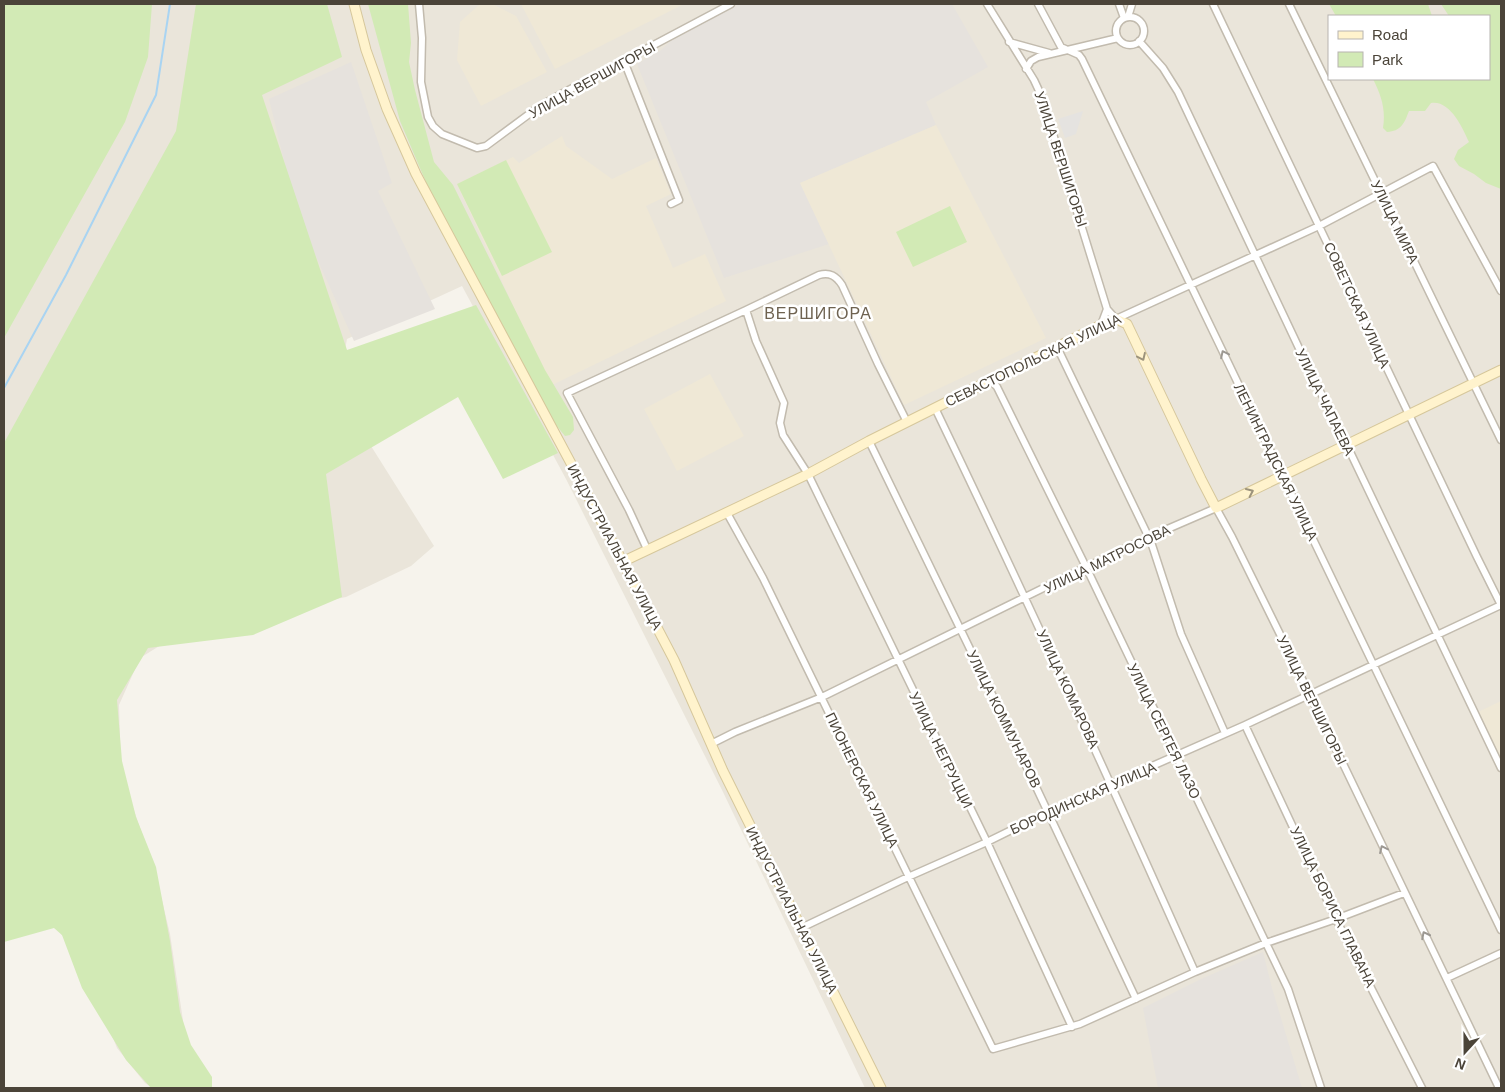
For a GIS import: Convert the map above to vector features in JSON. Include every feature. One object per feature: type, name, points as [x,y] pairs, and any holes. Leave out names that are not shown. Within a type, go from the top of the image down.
[{"type":"main road","name":"ИНДУСТРИАЛЬНАЯ УЛИЦА","points":[[354,4],[366,50],[384,101],[416,174],[674,660],[711,744],[881,1088]]},
{"type":"main road","name":"СЕВАСТОПОЛЬСКАЯ УЛИЦА","points":[[622,562],[808,474],[907,422],[1116,319]]},
{"type":"main road","name":"УЛИЦА ВЕРШИГОРЫ","points":[[1116,319],[1127,324],[1216,508]]},
{"type":"main road","name":"УЛИЦА МАТРОСОВА","points":[[1216,508],[1501,370]]},
{"type":"street","name":"УЛИЦА ВЕРШИГОРЫ","points":[[419,4],[422,38],[421,82],[428,117],[433,126],[442,134],[477,148],[486,146],[540,106],[732,4]]},
{"type":"street","name":"УЛИЦА ВЕРШИГОРЫ","points":[[987,4],[1034,80],[1041,95],[1108,309]]},
{"type":"street","name":"ЛЕНИНГРАДСКАЯ УЛИЦА","points":[[1038,4],[1061,47],[1079,55],[1082,59],[1501,930]]},
{"type":"street","points":[[1119,4],[1126,18]]},
{"type":"street","points":[[1126,18],[1136,19],[1142,25],[1143,34],[1139,41],[1128,45],[1118,38],[1116,34],[1117,25],[1126,18],[1132,4]]},
{"type":"street","name":"СОВЕТСКАЯ УЛИЦА","points":[[1213,4],[1501,605]]},
{"type":"street","name":"УЛИЦА МИРА","points":[[1289,4],[1501,440]]},
{"type":"street","points":[[1026,69],[1034,59],[1050,53],[1118,38]]},
{"type":"street","name":"УЛИЦА ЧАПАЕВА","points":[[1139,41],[1163,68],[1178,92],[1501,768]]},
{"type":"street","points":[[1009,42],[1050,53]]},
{"type":"street","points":[[624,61],[679,200],[671,204]]},
{"type":"street","name":"СЕВАСТОПОЛЬСКАЯ УЛИЦА","points":[[1116,319],[1320,226],[1433,166],[1501,291]]},
{"type":"street","points":[[647,549],[629,510],[567,393],[826,273],[833,275],[842,285],[907,422]]},
{"type":"street","points":[[1101,325],[1108,309],[1116,319]]},
{"type":"street","name":"УЛИЦА НЕГРУЦЦИ","points":[[746,310],[756,341],[784,404],[780,423],[782,436],[808,474],[987,842],[1072,1027]]},
{"type":"street","points":[[1057,347],[1149,538],[1181,634],[1225,733]]},
{"type":"street","name":"УЛИЦА СЕРГЕЯ ЛАЗО","points":[[991,380],[997,387],[1086,567],[1288,989],[1321,1088]]},
{"type":"street","name":"УЛИЦА КОМАРОВА","points":[[935,408],[1112,783],[1195,972]]},
{"type":"street","name":"УЛИЦА КОММУНАРОВ","points":[[869,442],[961,628],[1136,999]]},
{"type":"street","name":"УЛИЦА ВЕРШИГОРЫ","points":[[1216,508],[1237,546],[1310,695],[1499,1088]]},
{"type":"street","name":"УЛИЦА МАТРОСОВА","points":[[711,744],[735,732],[822,697],[1086,567],[1216,508]]},
{"type":"street","name":"ПИОНЕРСКАЯ УЛИЦА","points":[[727,513],[763,578],[822,697],[992,1049],[1072,1027]]},
{"type":"street","name":"БОРОДИНСКАЯ УЛИЦА","points":[[801,928],[1048,812],[1245,725],[1501,605]]},
{"type":"street","name":"УЛИЦА БОРИСА ГЛАВАНА","points":[[1245,725],[1336,919],[1422,1088]]},
{"type":"street","points":[[1072,1027],[1266,942],[1336,919],[1404,893]]},
{"type":"street","points":[[1446,978],[1501,952]]},
{"type":"shaded area","points":[[4,4],[1501,4],[1501,1088],[865,1088],[722,790],[566,479],[462,286],[347,339],[337,392],[434,546],[411,566],[346,597],[185,630],[140,658],[119,705],[121,773],[155,871],[170,934],[187,1047],[213,1088],[153,1088],[145,1083],[117,1048],[81,958],[51,922],[4,940]]},
{"type":"shaded area","points":[[480,4],[492,4],[516,16],[547,72],[481,106],[457,60],[460,22]]},
{"type":"shaded area","points":[[521,4],[684,4],[555,69]]},
{"type":"shaded area","points":[[739,4],[952,4],[988,67],[926,102],[936,125],[800,183],[829,244],[724,278],[637,64],[660,51],[671,41]]},
{"type":"shaded area","points":[[351,62],[392,183],[378,191],[435,309],[354,341],[297,214],[269,99]]},
{"type":"shaded area","points":[[1083,111],[1076,134],[1065,138],[1058,119]]},
{"type":"shaded area","points":[[936,125],[1046,338],[904,405],[800,183]]},
{"type":"shaded area","points":[[562,136],[566,146],[612,179],[656,158],[671,194],[646,206],[673,268],[705,254],[726,301],[550,386],[457,184],[513,157],[519,163]]},
{"type":"shaded area","points":[[710,374],[744,436],[677,471],[644,409]]},
{"type":"shaded area","points":[[1501,701],[1501,761],[1478,712]]},
{"type":"shaded area","points":[[1263,952],[1302,1088],[1158,1088],[1143,1008],[1199,980]]},
{"type":"green space","points":[[4,4],[152,4],[148,57],[125,122],[4,338]]},
{"type":"green space","points":[[196,4],[327,4],[342,57],[262,95],[347,350],[476,305],[558,453],[503,479],[458,397],[326,474],[342,597],[253,635],[148,648],[117,700],[122,761],[136,817],[156,867],[170,941],[180,1012],[191,1045],[212,1077],[212,1088],[151,1088],[126,1060],[82,988],[62,935],[54,928],[4,942],[4,443],[176,131]]},
{"type":"green space","points":[[368,4],[408,4],[411,43],[409,62],[434,162],[453,185],[545,370],[573,417],[574,430],[570,435],[565,436],[551,419],[428,187],[400,121]]},
{"type":"green space","points":[[1329,4],[1428,4],[1432,15],[1335,15]]},
{"type":"green space","points":[[1441,4],[1501,4],[1501,189],[1486,183],[1459,166],[1454,159],[1458,150],[1469,142],[1450,110],[1444,106],[1438,103],[1431,103],[1425,111],[1409,111],[1404,123],[1396,130],[1387,132],[1383,128],[1382,102],[1373,80],[1490,80],[1490,15],[1448,15]]},
{"type":"green space","points":[[506,160],[552,252],[502,276],[457,184]]},
{"type":"green space","points":[[950,206],[967,242],[913,267],[896,232]]},
{"type":"waterway","points":[[4,388],[66,275],[156,95],[170,4]]},
{"type":"district","name":"ВЕРШИГОРА","points":[[818,313]]}]
